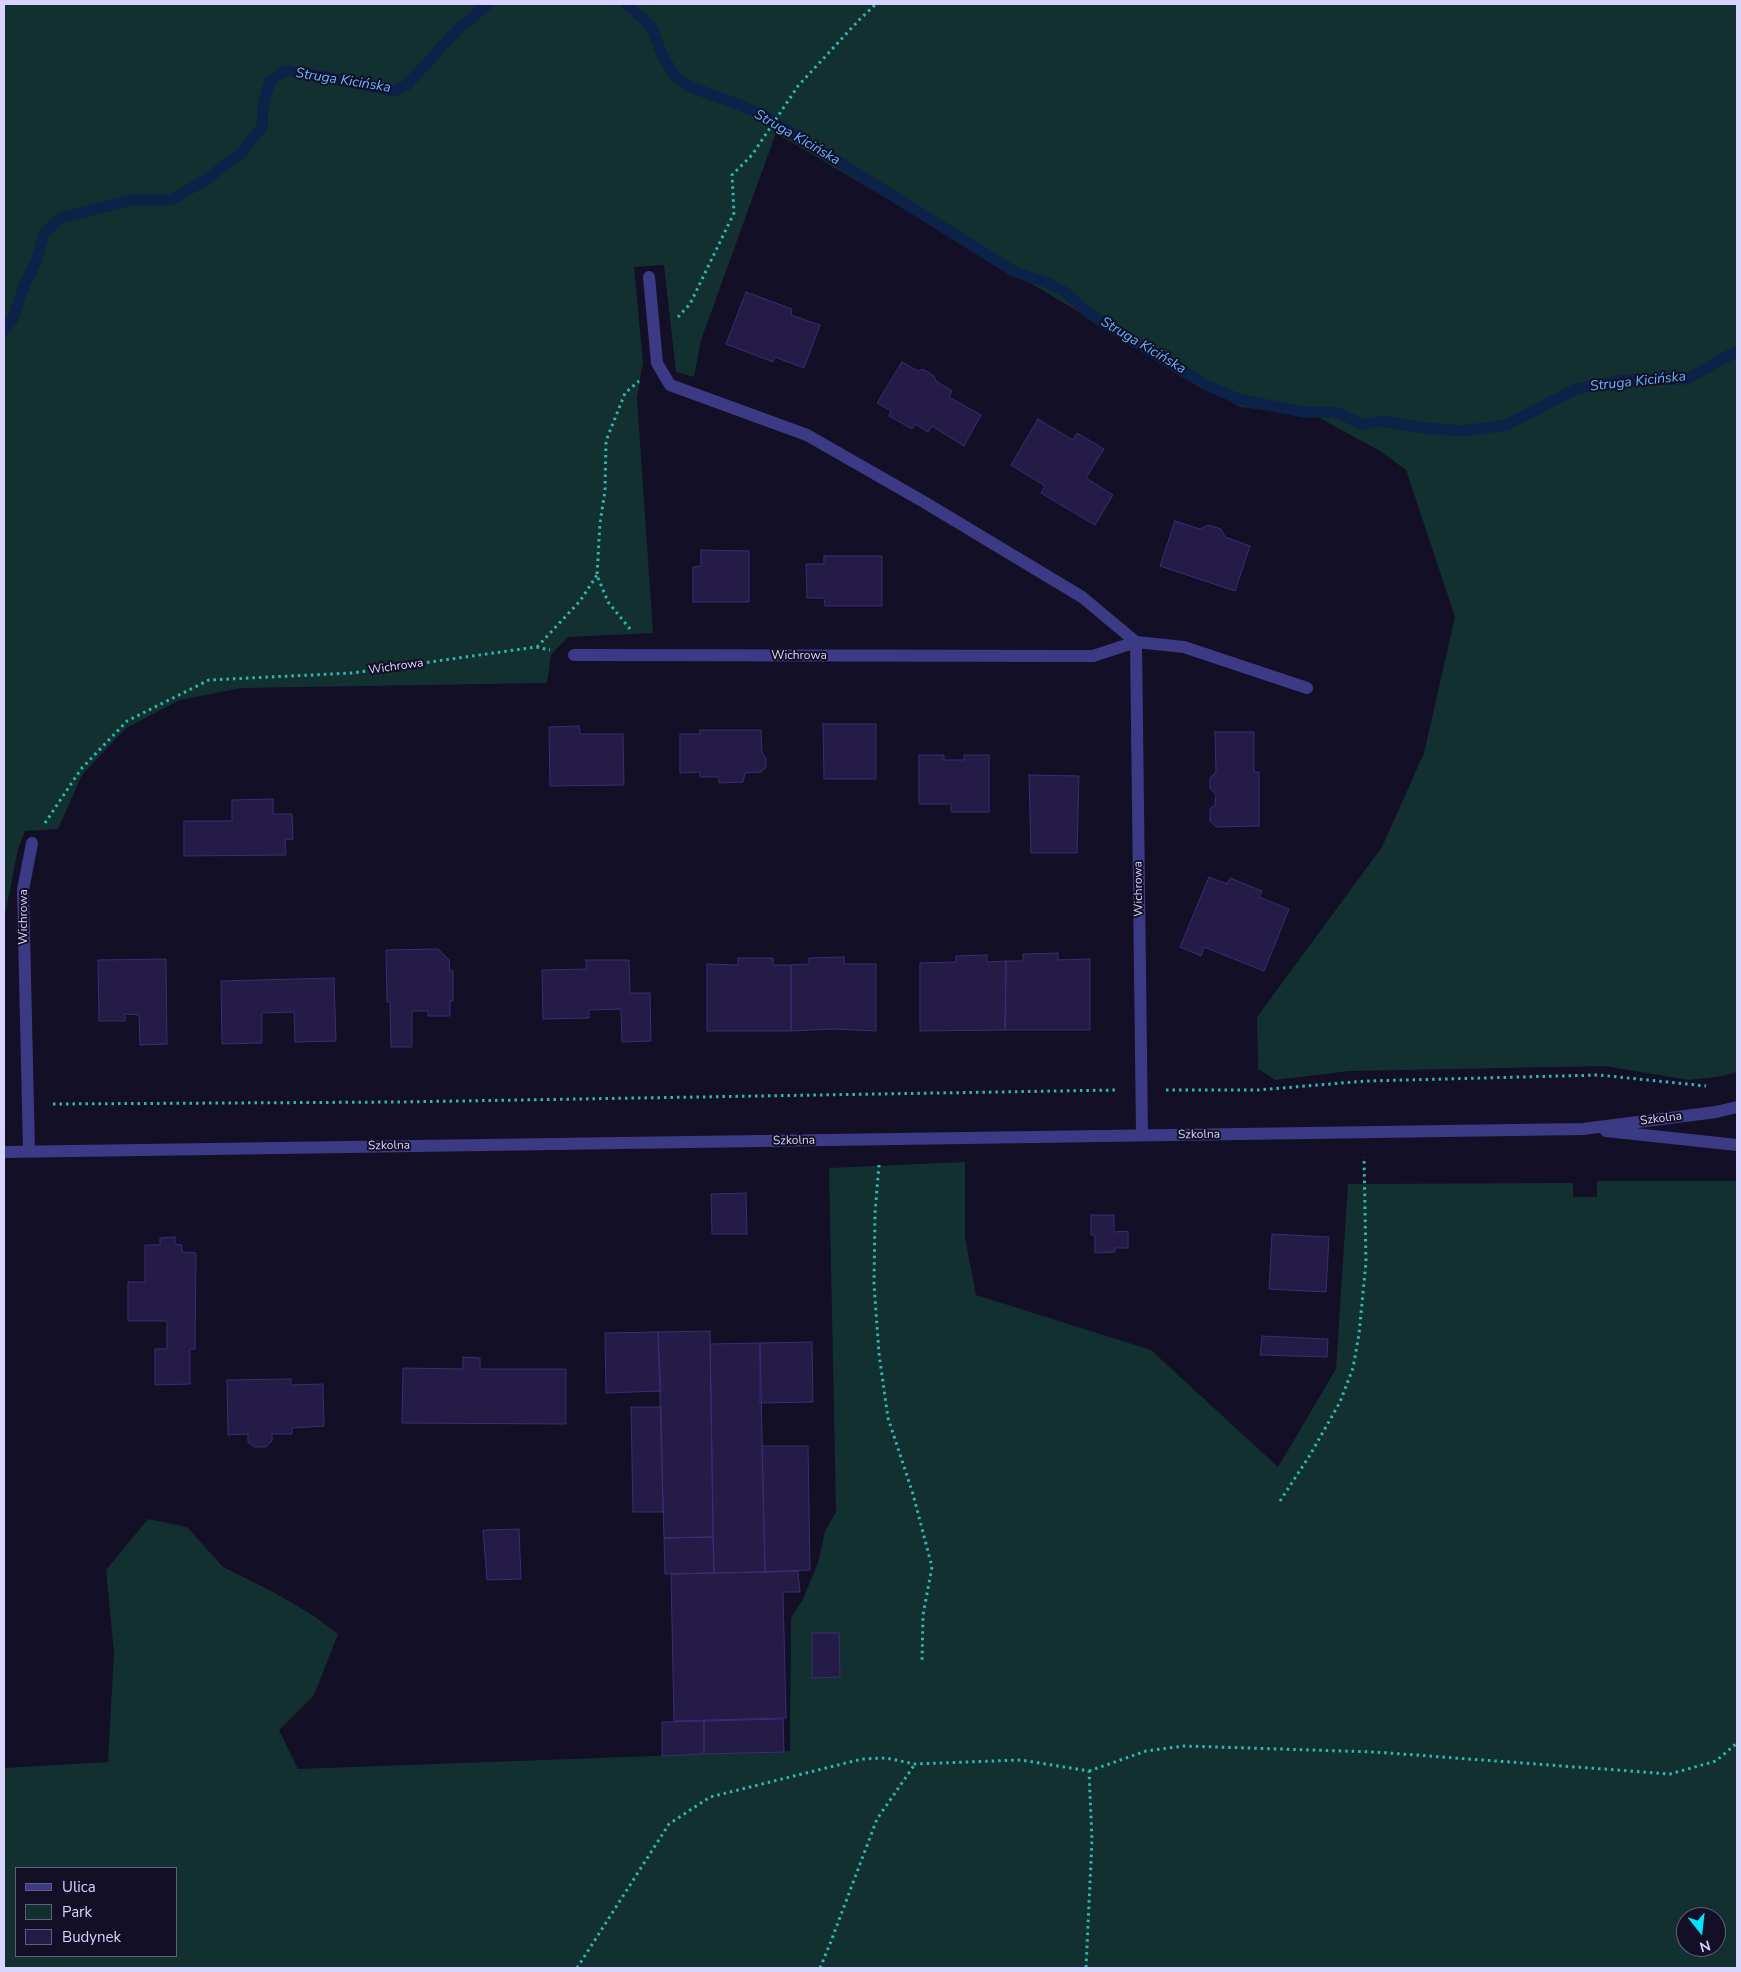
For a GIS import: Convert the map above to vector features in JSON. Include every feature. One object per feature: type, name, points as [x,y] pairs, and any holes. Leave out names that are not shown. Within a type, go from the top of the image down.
[{"type":"street","points":[[650,277],[657,363],[670,384],[807,435],[924,502],[1082,598],[1136,642],[1184,647],[1307,688]]},
{"type":"street","name":"Wichrowa","points":[[574,655],[1093,656],[1136,642],[1142,1135]]},
{"type":"street","name":"Wichrowa","points":[[29,1151],[23,890],[32,843]]},
{"type":"street","name":"Szkolna","points":[[4,1152],[1584,1129],[1716,1112],[1737,1107]]},
{"type":"street","name":"Szkolna","points":[[1584,1129],[1737,1145]]},
{"type":"path","points":[[769,130],[798,86],[876,4]]},
{"type":"path","points":[[536,647],[580,601],[597,575]]},
{"type":"path","name":"Wichrowa","points":[[32,843],[81,768],[126,720],[209,680],[352,673],[536,647],[574,655]]},
{"type":"path","points":[[28,1104],[409,1102],[1142,1090],[1258,1090],[1366,1081],[1599,1075],[1714,1087]]},
{"type":"path","points":[[1280,1502],[1310,1455],[1340,1402],[1352,1368],[1366,1262],[1363,1133]]},
{"type":"path","points":[[881,1139],[875,1213],[874,1284],[879,1354],[888,1418],[913,1494],[932,1567],[923,1615],[922,1663]]},
{"type":"path","points":[[577,1968],[669,1824],[710,1797],[862,1759],[886,1758],[914,1764],[1021,1760],[1089,1771],[1146,1751],[1184,1746],[1375,1752],[1670,1774],[1716,1761],[1737,1743]]},
{"type":"path","points":[[820,1968],[877,1819],[914,1764]]},
{"type":"path","points":[[1086,1968],[1092,1840],[1089,1771]]},
{"type":"green space","points":[[4,4],[1737,4],[1737,1072],[1723,1076],[1689,1080],[1605,1066],[1350,1071],[1275,1080],[1258,1069],[1257,1017],[1382,847],[1424,753],[1455,617],[1406,470],[1380,451],[1316,416],[1240,407],[776,133],[701,340],[694,377],[676,372],[664,265],[634,267],[643,362],[637,398],[653,633],[568,637],[551,655],[547,683],[241,688],[180,700],[126,728],[82,775],[58,829],[25,831],[18,849],[4,920]]},
{"type":"green space","points":[[965,1162],[965,1237],[976,1295],[1151,1350],[1278,1467],[1336,1369],[1348,1184],[1573,1183],[1573,1197],[1597,1197],[1597,1181],[1737,1181],[1737,1968],[4,1968],[4,1768],[108,1762],[114,1652],[106,1570],[148,1519],[187,1527],[223,1567],[275,1593],[314,1616],[338,1634],[314,1695],[279,1730],[298,1769],[790,1751],[791,1618],[803,1599],[818,1563],[825,1531],[836,1512],[829,1168]]},
{"type":"building","points":[[746,292],[792,309],[791,315],[820,325],[804,368],[775,357],[773,362],[726,344]]},
{"type":"building","points":[[902,362],[918,371],[923,369],[934,376],[936,381],[952,391],[949,397],[981,415],[964,446],[932,426],[928,432],[915,424],[912,429],[889,416],[891,411],[877,403]]},
{"type":"building","points":[[1038,419],[1073,440],[1077,433],[1104,449],[1086,478],[1113,495],[1095,525],[1041,493],[1045,486],[1011,465]]},
{"type":"building","points":[[1175,521],[1200,529],[1208,525],[1221,529],[1225,537],[1250,546],[1235,591],[1160,566]]},
{"type":"building","points":[[701,550],[749,551],[749,602],[693,602],[693,567],[701,566]]},
{"type":"building","points":[[824,556],[882,556],[882,606],[825,606],[824,598],[807,598],[806,564],[824,564]]},
{"type":"building","points":[[823,724],[876,724],[876,779],[824,779]]},
{"type":"building","points":[[579,726],[580,734],[623,734],[624,785],[550,786],[549,727]]},
{"type":"building","points":[[700,730],[761,730],[762,753],[766,758],[766,767],[761,772],[745,773],[743,782],[719,783],[719,777],[700,777],[700,772],[680,773],[680,734],[700,734]]},
{"type":"building","points":[[1215,732],[1254,732],[1254,772],[1259,772],[1259,826],[1216,827],[1210,821],[1210,809],[1215,805],[1216,794],[1210,789],[1210,778],[1216,772]]},
{"type":"building","points":[[919,755],[944,755],[944,760],[964,760],[964,755],[989,755],[989,812],[951,812],[951,804],[919,804]]},
{"type":"building","points":[[1029,775],[1079,776],[1077,853],[1031,853]]},
{"type":"building","points":[[273,799],[273,814],[292,814],[293,839],[285,840],[286,855],[184,856],[184,821],[232,821],[232,800]]},
{"type":"building","points":[[1209,877],[1227,884],[1230,878],[1262,891],[1259,897],[1289,909],[1264,971],[1204,947],[1201,956],[1180,947]]},
{"type":"building","points":[[438,949],[449,960],[450,971],[453,971],[453,1001],[450,1001],[450,1016],[428,1016],[428,1011],[412,1011],[412,1047],[391,1047],[390,1002],[387,1002],[386,950]]},
{"type":"building","points":[[1058,953],[1058,960],[1090,959],[1090,1030],[1005,1030],[1006,961],[1023,961],[1023,954]]},
{"type":"building","points":[[987,955],[987,962],[1006,961],[1005,1030],[920,1031],[920,963],[956,962],[956,956]]},
{"type":"building","points":[[844,957],[844,964],[876,964],[876,1031],[832,1029],[791,1031],[791,965],[809,964],[809,958]]},
{"type":"building","points":[[738,958],[773,958],[773,965],[791,965],[791,1031],[707,1031],[707,964],[738,965]]},
{"type":"building","points":[[166,959],[167,1044],[140,1045],[139,1015],[125,1014],[125,1021],[99,1021],[98,960]]},
{"type":"building","points":[[586,960],[629,960],[630,993],[650,993],[651,1041],[622,1042],[621,1009],[589,1010],[589,1018],[543,1019],[542,970],[586,969]]},
{"type":"building","points":[[334,978],[336,1041],[295,1042],[294,1012],[262,1013],[262,1043],[222,1044],[221,981]]},
{"type":"building","points":[[746,1193],[747,1234],[712,1234],[711,1194]]},
{"type":"building","points":[[1091,1215],[1114,1215],[1114,1232],[1128,1231],[1128,1248],[1115,1248],[1115,1252],[1095,1253],[1095,1235],[1091,1235]]},
{"type":"building","points":[[1272,1234],[1329,1237],[1326,1292],[1269,1289]]},
{"type":"building","points":[[175,1237],[175,1244],[182,1245],[182,1252],[196,1253],[195,1349],[190,1349],[190,1384],[155,1385],[155,1349],[167,1349],[167,1321],[128,1321],[128,1282],[145,1282],[145,1245],[160,1245],[160,1238]]},
{"type":"building","points":[[710,1331],[713,1537],[664,1538],[658,1332]]},
{"type":"building","points":[[658,1332],[661,1391],[606,1393],[605,1333]]},
{"type":"building","points":[[1262,1336],[1328,1339],[1327,1357],[1260,1355]]},
{"type":"building","points":[[812,1342],[813,1402],[760,1403],[760,1343]]},
{"type":"building","points":[[760,1343],[765,1572],[714,1573],[710,1344]]},
{"type":"building","points":[[463,1357],[480,1358],[480,1369],[566,1369],[566,1424],[402,1423],[403,1368],[463,1369]]},
{"type":"building","points":[[291,1379],[291,1385],[323,1384],[324,1426],[292,1428],[292,1434],[272,1434],[272,1441],[266,1447],[254,1447],[248,1442],[248,1434],[228,1435],[227,1380]]},
{"type":"building","points":[[631,1407],[661,1407],[663,1512],[633,1512]]},
{"type":"building","points":[[762,1446],[808,1446],[810,1570],[765,1572]]},
{"type":"building","points":[[519,1529],[521,1579],[487,1580],[483,1530]]},
{"type":"building","points":[[713,1537],[714,1573],[665,1574],[664,1538]]},
{"type":"building","points":[[798,1571],[800,1592],[783,1592],[786,1718],[674,1721],[671,1574]]},
{"type":"building","points":[[812,1633],[839,1633],[840,1677],[812,1678]]},
{"type":"building","points":[[783,1719],[784,1752],[704,1754],[704,1721]]},
{"type":"building","points":[[704,1721],[704,1754],[662,1756],[662,1722]]},
{"type":"waterway","name":"Struga Kicińska","points":[[4,330],[13,319],[23,288],[36,262],[44,234],[61,218],[132,200],[171,200],[207,179],[241,153],[262,127],[263,105],[270,81],[284,71],[302,72],[394,91],[407,85],[456,31],[488,4]]},
{"type":"waterway","name":"Struga Kicińska","points":[[627,4],[651,26],[662,55],[676,77],[692,88],[733,102],[765,116],[1015,272],[1046,282],[1065,292],[1088,313],[1206,385],[1241,400],[1304,412],[1336,412],[1364,425],[1380,421],[1425,428],[1463,431],[1506,425],[1576,389],[1623,380],[1687,379],[1737,351]]}]
